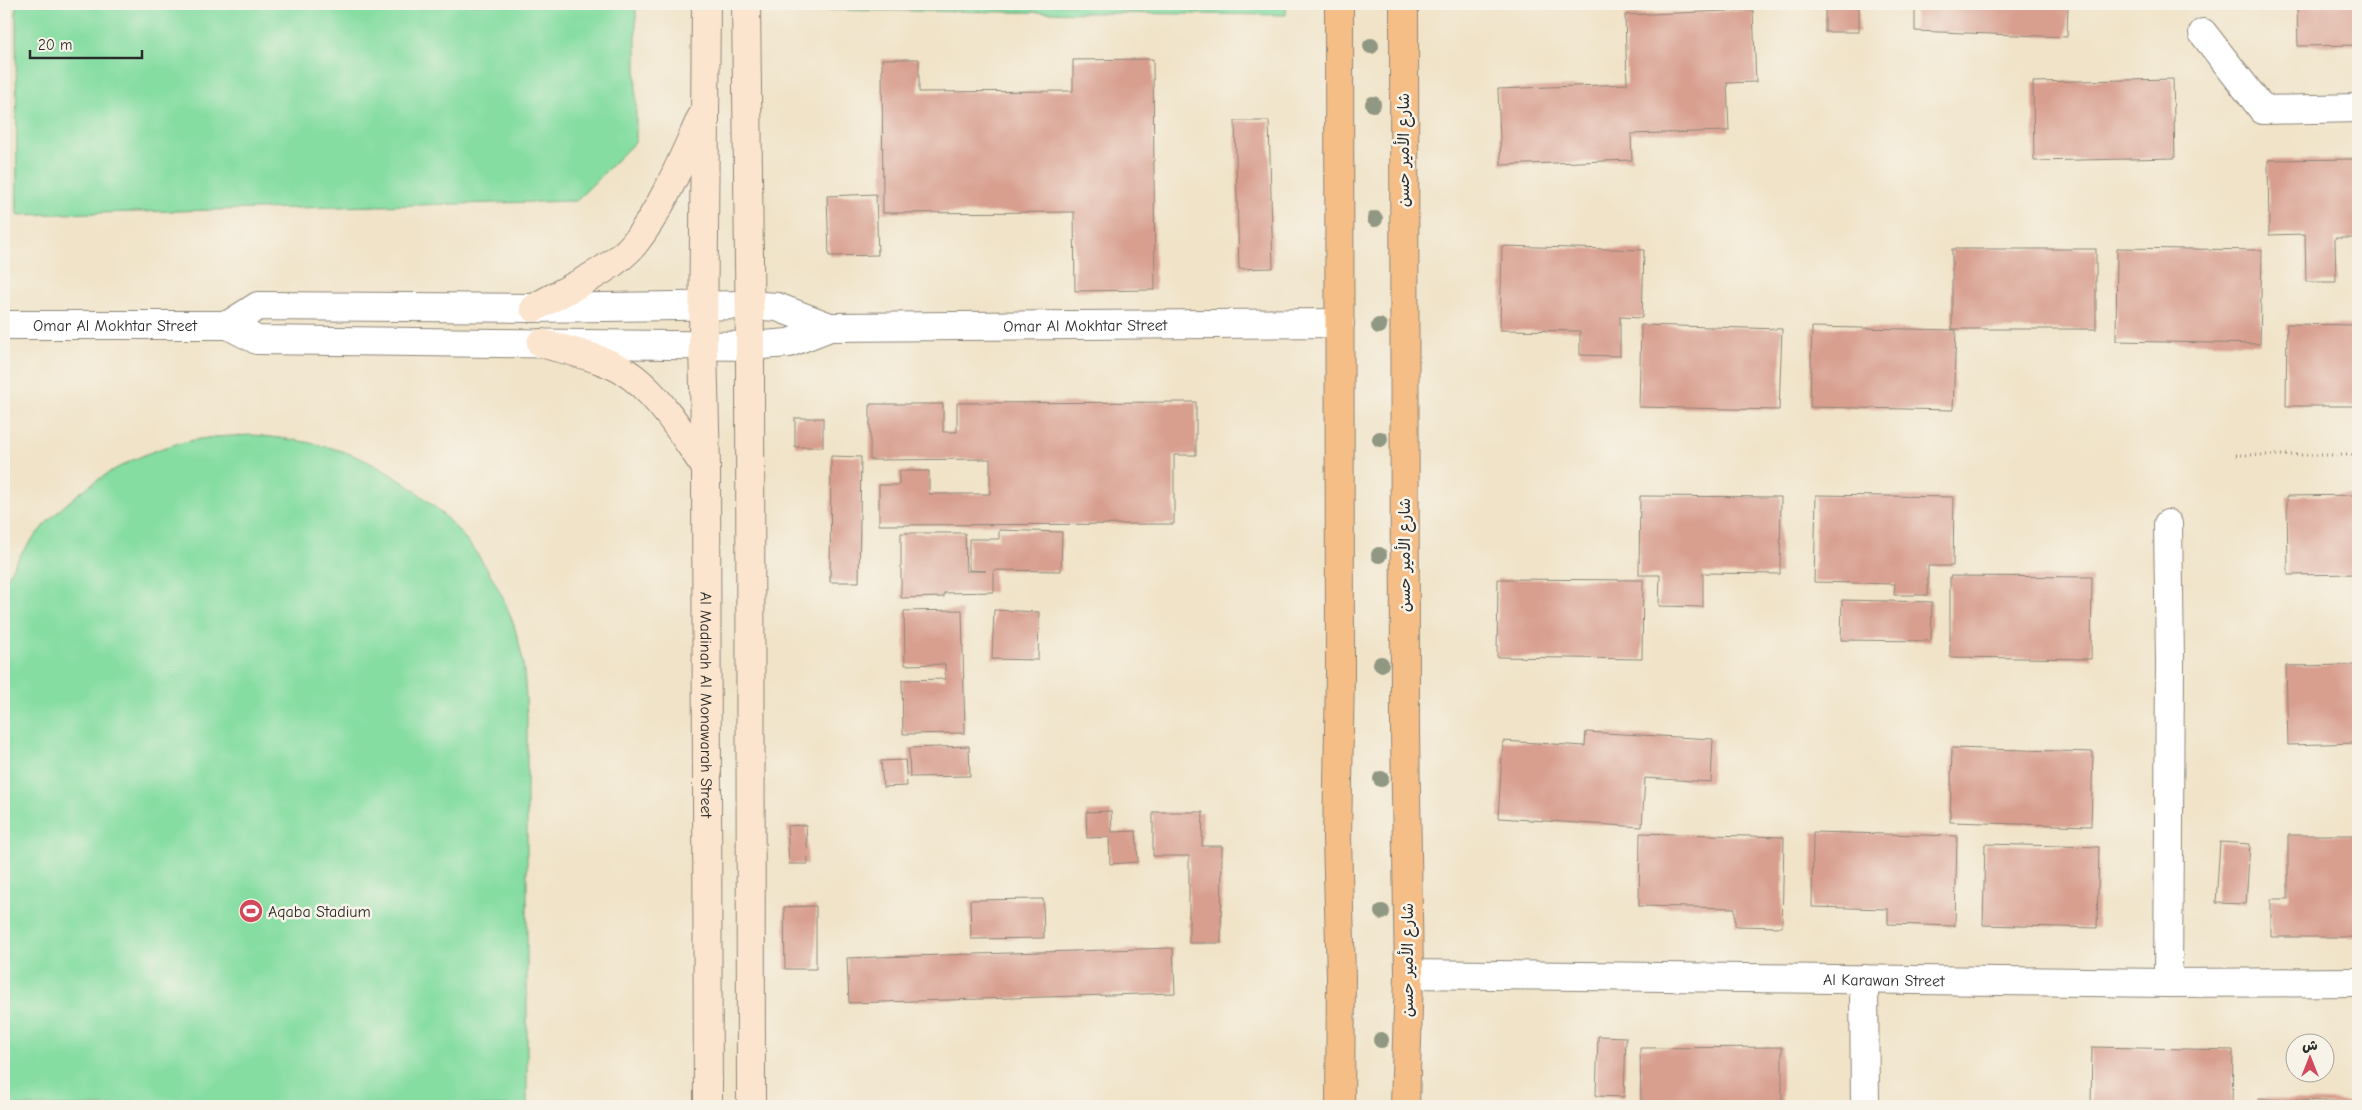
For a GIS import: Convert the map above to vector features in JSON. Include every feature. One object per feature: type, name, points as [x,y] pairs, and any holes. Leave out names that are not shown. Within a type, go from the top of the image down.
[{"type":"main road","name":"Al Madinah Al Monawarah Street","points":[[706,4],[703,345],[706,468],[708,1106]]},
{"type":"main road","points":[[746,4],[748,305],[750,346],[751,1106]]},
{"type":"main road","points":[[1339,4],[1340,676],[1338,839],[1341,977],[1340,1106]]},
{"type":"main road","name":"شارع الأمير حسن","points":[[1404,4],[1405,734],[1409,974],[1405,1106]]},
{"type":"main road","points":[[534,308],[607,266],[634,244],[659,204],[705,110]]},
{"type":"main road","points":[[541,343],[600,360],[634,378],[666,411],[706,468]]},
{"type":"street","points":[[2203,33],[2263,110],[2358,108]]},
{"type":"street","points":[[228,325],[258,306],[534,308],[748,305],[778,307],[830,327]]},
{"type":"street","name":"Omar Al Mokhtar Street","points":[[830,327],[1340,323]]},
{"type":"street","name":"Omar Al Mokhtar Street","points":[[4,325],[228,325]]},
{"type":"street","points":[[228,325],[257,340],[750,346],[790,343],[830,327]]},
{"type":"street","points":[[2168,524],[2170,670],[2168,983]]},
{"type":"street","name":"Al Karawan Street","points":[[1409,974],[2168,983],[2358,982]]},
{"type":"street","points":[[1864,980],[1865,1106]]},
{"type":"path","points":[[2236,455],[2358,455]]},
{"type":"green space","points":[[16,4],[636,4],[636,141],[576,201],[17,215]]},
{"type":"green space","points":[[746,4],[1286,4],[1286,15],[746,9]]},
{"type":"green space","name":"Aqaba Stadium","points":[[253,435],[321,445],[360,458],[390,474],[418,493],[444,516],[467,541],[487,569],[503,599],[515,630],[523,663],[527,716],[527,1106],[4,1106],[4,584],[18,557],[56,513],[99,479],[148,453],[174,445],[206,438]]},
{"type":"building","points":[[1825,4],[1859,4],[1859,32],[1825,32]]},
{"type":"building","points":[[1915,4],[2068,4],[2067,37],[1915,31]]},
{"type":"building","points":[[2297,4],[2358,4],[2358,45],[2298,46]]},
{"type":"building","points":[[1753,10],[1756,82],[1727,83],[1729,131],[1631,134],[1632,160],[1501,165],[1498,89],[1627,84],[1625,15]]},
{"type":"building","points":[[882,59],[919,59],[919,92],[1073,91],[1073,60],[1153,59],[1155,290],[1075,291],[1074,212],[883,213]]},
{"type":"building","points":[[2173,79],[2175,158],[2034,161],[2033,82]]},
{"type":"building","points":[[1235,121],[1269,121],[1273,268],[1239,269]]},
{"type":"building","points":[[2358,159],[2358,238],[2335,238],[2336,282],[2306,282],[2305,234],[2269,235],[2268,160]]},
{"type":"building","points":[[876,194],[878,255],[829,256],[827,196]]},
{"type":"building","points":[[1502,246],[1644,250],[1642,318],[1620,317],[1620,356],[1580,355],[1580,331],[1500,330]]},
{"type":"building","points":[[2117,248],[2262,250],[2260,344],[2116,341]]},
{"type":"building","points":[[1952,249],[2096,249],[2096,329],[1952,329]]},
{"type":"building","points":[[2287,324],[2358,325],[2358,406],[2286,406]]},
{"type":"building","points":[[1641,325],[1782,329],[1779,410],[1639,407]]},
{"type":"building","points":[[1812,327],[1956,330],[1953,410],[1810,407]]},
{"type":"building","points":[[1196,402],[1196,455],[1174,455],[1174,524],[879,525],[879,485],[899,485],[899,471],[929,471],[929,494],[990,494],[990,459],[870,460],[870,404],[943,404],[943,432],[957,432],[957,403]]},
{"type":"building","points":[[795,418],[823,418],[823,447],[795,447]]},
{"type":"building","points":[[831,456],[861,457],[859,582],[830,582]]},
{"type":"building","points":[[1816,495],[1954,497],[1953,566],[1928,566],[1928,595],[1894,595],[1895,584],[1814,582]]},
{"type":"building","points":[[2358,495],[2358,574],[2288,575],[2287,496]]},
{"type":"building","points":[[1640,496],[1781,497],[1780,574],[1703,573],[1703,607],[1659,606],[1660,575],[1639,575]]},
{"type":"building","points":[[999,530],[1062,532],[1061,571],[994,570],[994,592],[944,593],[944,597],[901,598],[901,533],[965,533],[966,571],[986,571],[969,570],[969,539],[999,539]]},
{"type":"building","points":[[1950,576],[2092,577],[2091,659],[1950,657]]},
{"type":"building","points":[[1498,579],[1643,580],[1642,659],[1497,657]]},
{"type":"building","points":[[1842,600],[1932,602],[1931,641],[1841,640]]},
{"type":"building","points":[[962,610],[965,733],[903,734],[902,680],[945,679],[945,664],[905,665],[904,611]]},
{"type":"building","points":[[994,610],[1039,612],[1038,660],[992,659]]},
{"type":"building","points":[[2358,665],[2358,743],[2288,745],[2286,666]]},
{"type":"building","points":[[1586,732],[1713,739],[1711,782],[1645,778],[1642,827],[1498,818],[1503,741],[1585,746]]},
{"type":"building","points":[[969,746],[970,776],[910,777],[909,748]]},
{"type":"building","points":[[1952,748],[2093,752],[2091,826],[1950,822]]},
{"type":"building","points":[[905,760],[907,786],[883,787],[881,761]]},
{"type":"building","points":[[1111,811],[1112,832],[1136,831],[1138,862],[1110,864],[1109,837],[1087,838],[1086,812]]},
{"type":"building","points":[[1153,812],[1203,812],[1202,846],[1222,846],[1221,943],[1189,943],[1189,856],[1153,856]]},
{"type":"building","points":[[806,825],[808,864],[789,864],[787,826]]},
{"type":"building","points":[[1813,832],[1957,836],[1955,926],[1888,924],[1888,909],[1812,907]]},
{"type":"building","points":[[1640,833],[1784,837],[1782,927],[1735,926],[1735,908],[1639,906]]},
{"type":"building","points":[[2288,835],[2358,835],[2358,937],[2271,937],[2271,899],[2288,899]]},
{"type":"building","points":[[2220,842],[2250,844],[2246,904],[2216,903]]},
{"type":"building","points":[[1985,844],[2099,847],[2097,928],[1983,925]]},
{"type":"building","points":[[1043,899],[1044,938],[971,939],[970,900]]},
{"type":"building","points":[[816,906],[816,969],[785,969],[784,907]]},
{"type":"building","points":[[1173,948],[1175,993],[849,1003],[847,958]]},
{"type":"building","points":[[1598,1036],[1626,1037],[1624,1097],[1596,1096]]},
{"type":"building","points":[[1782,1047],[1782,1106],[1641,1106],[1640,1048]]},
{"type":"building","points":[[2092,1047],[2233,1050],[2232,1106],[2091,1106]]},
{"type":"building","points":[[2259,1099],[2358,1102],[2358,1106],[2258,1106]]},
{"type":"place","name":"Aqaba Stadium","points":[[251,911]]}]
